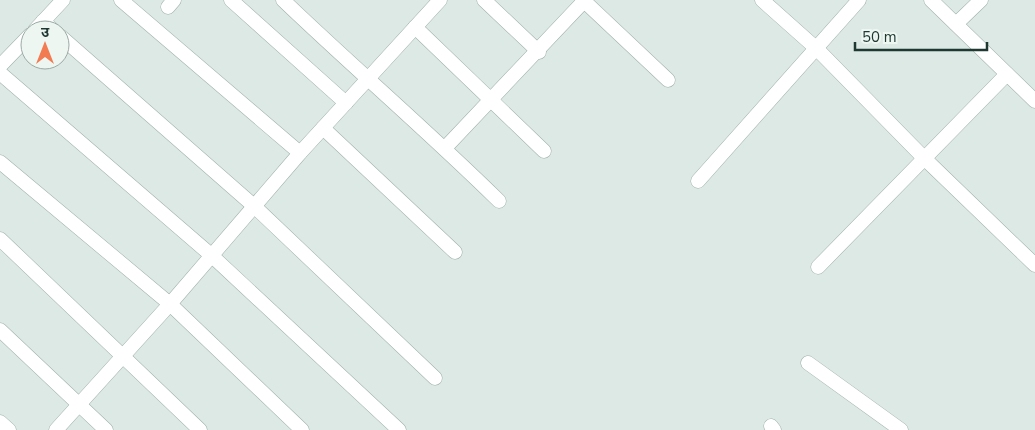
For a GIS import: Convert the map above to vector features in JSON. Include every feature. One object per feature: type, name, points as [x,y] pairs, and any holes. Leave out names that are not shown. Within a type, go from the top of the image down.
[{"type":"street","points":[[49,20],[63,0]]},
{"type":"street","points":[[121,0],[300,153]]},
{"type":"street","points":[[231,0],[346,103]]},
{"type":"street","points":[[283,0],[367,79],[446,148],[499,201]]},
{"type":"street","points":[[484,0],[539,52]]},
{"type":"street","points":[[446,148],[539,52],[584,0],[668,80]]},
{"type":"street","points":[[762,0],[816,49],[924,158],[1035,265]]},
{"type":"street","points":[[698,181],[859,0]]},
{"type":"street","points":[[931,0],[1035,101]]},
{"type":"street","points":[[956,24],[981,0]]},
{"type":"street","points":[[56,430],[170,304],[210,255],[415,27],[436,1]]},
{"type":"street","points":[[415,27],[544,151]]},
{"type":"street","points":[[0,66],[20,45]]},
{"type":"street","points":[[70,45],[254,206],[435,378]]},
{"type":"street","points":[[0,73],[210,255],[399,430]]},
{"type":"street","points":[[818,267],[1006,74]]},
{"type":"street","points":[[323,128],[455,252]]},
{"type":"street","points":[[0,162],[170,304],[302,430]]},
{"type":"street","points":[[0,239],[200,430]]},
{"type":"street","points":[[0,330],[106,430]]},
{"type":"street","points":[[808,363],[901,430]]},
{"type":"street","points":[[0,422],[9,430]]}]
